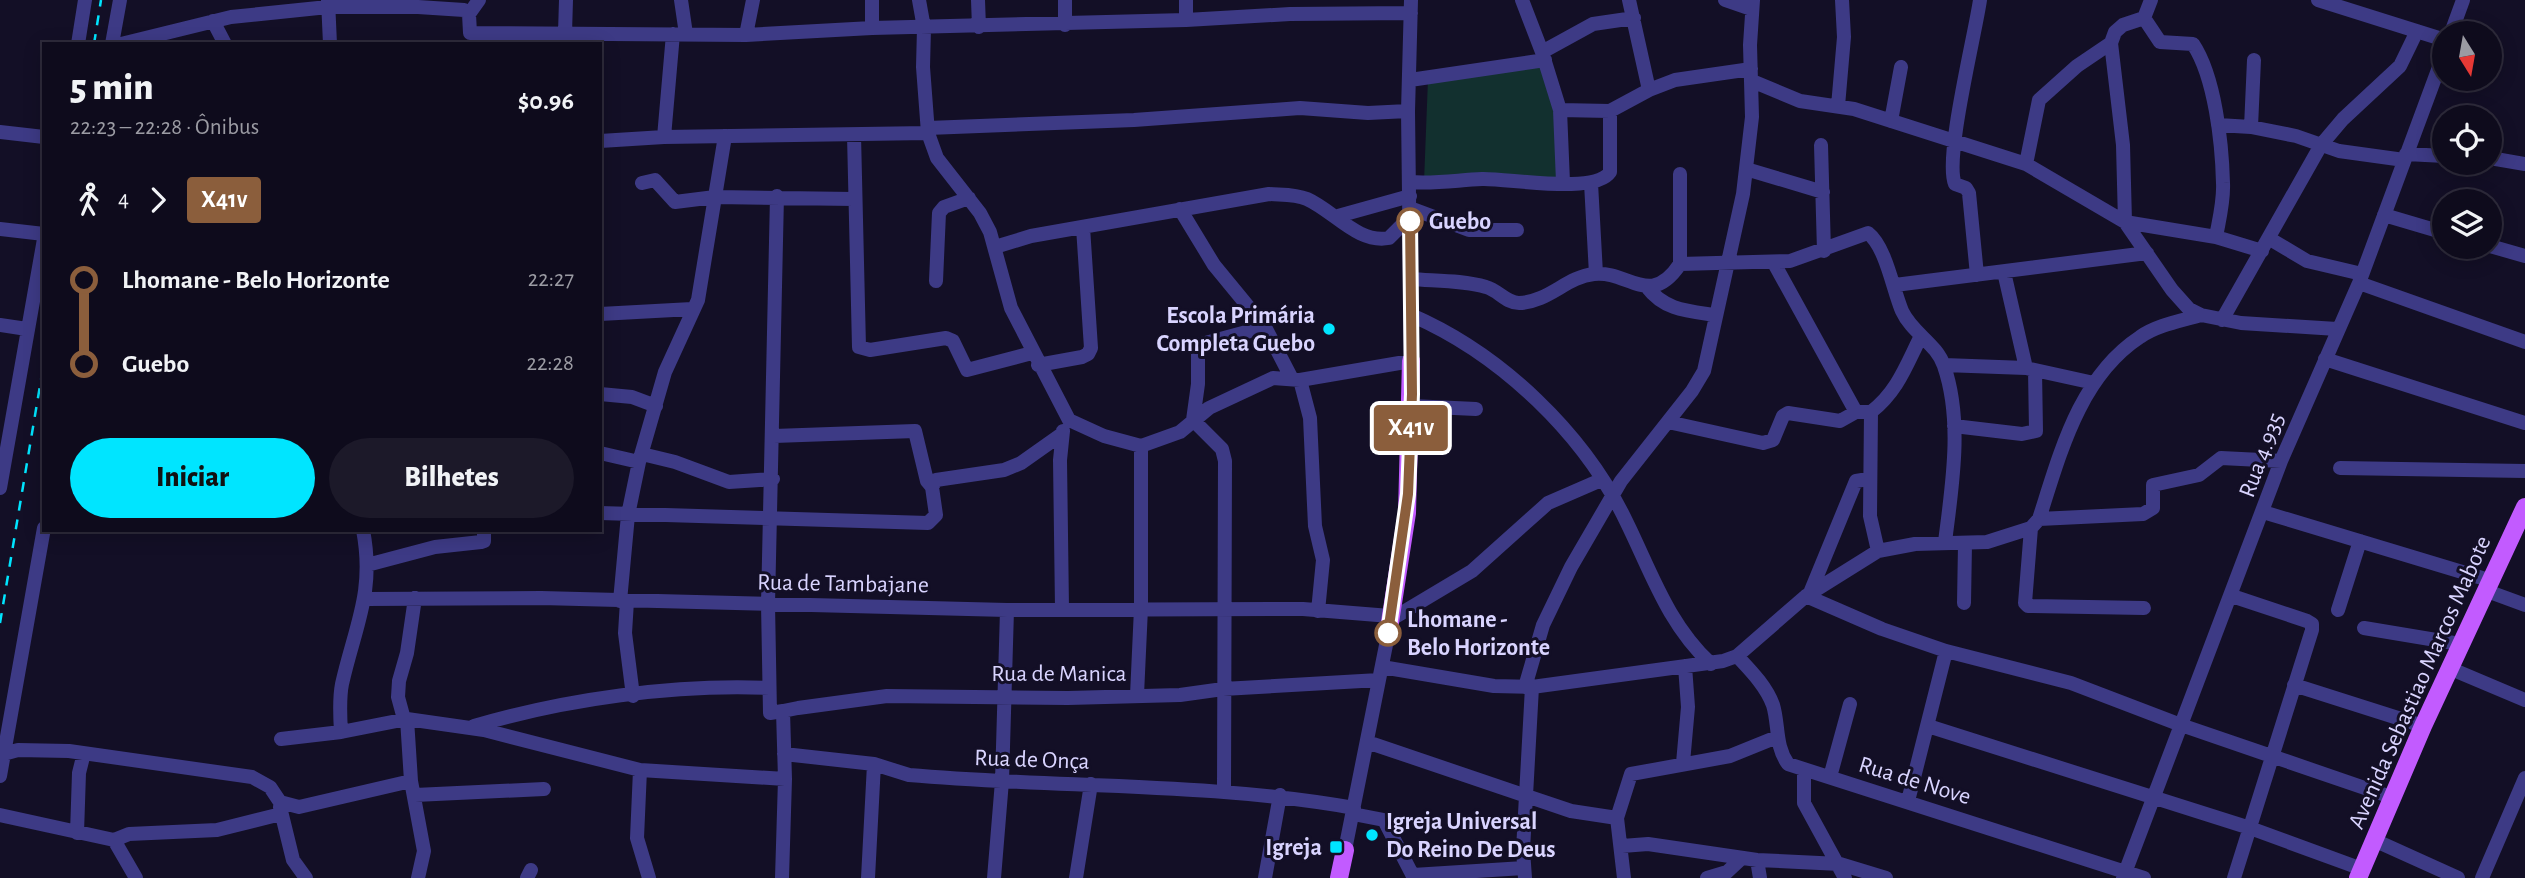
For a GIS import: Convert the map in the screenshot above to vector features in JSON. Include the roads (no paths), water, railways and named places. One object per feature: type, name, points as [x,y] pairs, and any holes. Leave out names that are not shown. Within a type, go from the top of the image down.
[{"type":"main road","points":[[1389,624],[1407,513],[1411,361]]},
{"type":"main road","name":"Avenida Sebastiao Marcos Mabote","points":[[2360,874],[2449,668],[2525,508]]},
{"type":"main road","points":[[1339,878],[1345,850]]},
{"type":"street","points":[[78,42],[85,0]]},
{"type":"street","points":[[112,42],[120,0]]},
{"type":"street","points":[[479,0],[469,14],[470,38],[565,33],[746,35],[872,28],[924,28],[1065,25],[1186,20],[1289,7],[1411,7],[1408,111],[1411,361],[1296,379],[1273,378],[1209,408],[1180,432],[1142,446],[1104,436],[1069,420],[1035,359],[1006,295],[990,232],[969,198],[937,158],[928,130],[924,28],[919,0]]},
{"type":"street","points":[[565,33],[566,0]]},
{"type":"street","points":[[664,136],[680,34],[681,0]]},
{"type":"street","points":[[746,35],[753,0]]},
{"type":"street","points":[[872,0],[872,28]]},
{"type":"street","points":[[978,0],[979,27]]},
{"type":"street","points":[[1065,0],[1065,25]]},
{"type":"street","points":[[1186,0],[1186,20]]},
{"type":"street","points":[[1522,0],[1544,56],[1560,110],[1563,182]]},
{"type":"street","points":[[1629,0],[1649,90]]},
{"type":"street","points":[[1413,877],[1524,873],[1528,687],[1536,643],[1551,604],[1621,481],[1700,380],[1730,263],[1746,169],[1752,5],[1725,0]]},
{"type":"street","points":[[1838,106],[1844,37],[1842,0]]},
{"type":"street","points":[[1977,275],[1969,193],[1953,180],[1953,142],[1980,0]]},
{"type":"street","points":[[2144,18],[2151,0]]},
{"type":"street","points":[[2318,0],[2432,36]]},
{"type":"street","points":[[2455,21],[2463,0]]},
{"type":"street","points":[[328,4],[330,42]]},
{"type":"street","points":[[129,42],[213,21],[297,5],[418,6],[456,9],[469,14]]},
{"type":"street","points":[[1410,80],[1544,56],[1593,24],[1634,18]]},
{"type":"street","points":[[2144,18],[2123,24],[2115,32],[2111,43],[2123,145],[2125,222],[2189,309],[2222,320],[2337,328]]},
{"type":"street","points":[[2144,18],[2160,42],[2190,42],[2196,47],[2218,125],[2224,184],[2216,237]]},
{"type":"street","points":[[213,21],[224,42]]},
{"type":"street","points":[[2222,320],[2321,145],[2343,119],[2400,66],[2417,32]]},
{"type":"street","points":[[2026,164],[2039,100],[2077,66],[2111,43]]},
{"type":"street","points":[[2251,127],[2254,60]]},
{"type":"street","points":[[1891,121],[1901,67]]},
{"type":"street","points":[[1560,110],[1610,111],[1649,90],[1675,80],[1751,75],[1800,101],[1838,106],[2026,164],[2125,222],[2266,245],[2525,342]]},
{"type":"street","name":"Rua 4.935","points":[[2124,875],[2281,461],[2360,279],[2432,85]]},
{"type":"street","points":[[602,141],[664,136],[854,135],[1300,108],[1368,113],[1408,111]]},
{"type":"street","points":[[1338,216],[1442,183],[1484,179],[1541,185],[1563,182],[1591,183],[1606,177],[1610,172],[1610,111]]},
{"type":"street","points":[[2218,125],[2251,127],[2296,136],[2339,151],[2405,157],[2432,156]]},
{"type":"street","points":[[0,132],[42,137]]},
{"type":"street","points":[[854,135],[858,338],[862,350],[946,338],[953,341],[967,370],[1035,359],[1083,357],[1091,348],[1083,227]]},
{"type":"street","points":[[633,696],[624,601],[628,515],[640,458],[677,340],[702,286],[725,136]]},
{"type":"street","points":[[1821,145],[1824,251]]},
{"type":"street","points":[[2502,160],[2525,164]]},
{"type":"street","points":[[1746,169],[1823,192]]},
{"type":"street","points":[[1411,279],[1474,283],[1490,288],[1516,303],[1545,298],[1569,281],[1596,274],[1647,286],[1672,277],[1680,264],[1680,174]]},
{"type":"street","points":[[642,183],[654,180],[675,201],[777,196],[855,200]]},
{"type":"street","points":[[1591,183],[1596,274]]},
{"type":"street","points":[[995,247],[1031,236],[1269,194],[1306,198],[1338,216],[1365,238],[1389,238],[1401,226]]},
{"type":"street","points":[[1410,195],[1469,230],[1517,230]]},
{"type":"street","points":[[777,196],[774,436],[768,604],[770,713],[783,711],[785,779],[782,878]]},
{"type":"street","points":[[936,281],[939,213],[944,207],[969,198]]},
{"type":"street","points":[[1180,209],[1214,265],[1265,327],[1296,379],[1310,418],[1315,526],[1324,560],[1318,611]]},
{"type":"street","points":[[2384,215],[2432,229]]},
{"type":"street","points":[[0,229],[42,234]]},
{"type":"street","points":[[1680,264],[1774,263],[1824,251],[1868,233],[1895,285],[1902,310],[1920,338],[1938,354],[1944,365],[1954,426],[1952,482],[1945,542]]},
{"type":"street","points":[[2502,249],[2525,256]]},
{"type":"street","points":[[0,488],[6,418],[42,250]]},
{"type":"street","points":[[1895,285],[2147,253]]},
{"type":"street","points":[[1774,263],[1856,412]]},
{"type":"street","points":[[1954,426],[2022,434],[2036,431],[2031,369],[2004,272]]},
{"type":"street","points":[[1647,286],[1654,296],[1670,307],[1715,315]]},
{"type":"street","points":[[602,314],[692,309]]},
{"type":"street","points":[[1411,315],[1437,326],[1477,352],[1513,380],[1572,439],[1614,497],[1672,619],[1694,648],[1711,664]]},
{"type":"street","points":[[2144,608],[2028,606],[2025,603],[2035,524],[2068,433],[2094,383],[2141,335],[2201,315]]},
{"type":"street","points":[[0,325],[27,329]]},
{"type":"street","points":[[1194,420],[1198,345],[1265,327]]},
{"type":"street","points":[[1668,422],[1763,443],[1773,440],[1783,416],[1788,413],[1840,421],[1856,412],[1871,412],[1892,393],[1903,377],[1920,338]]},
{"type":"street","points":[[2325,359],[2525,423]]},
{"type":"street","points":[[1944,365],[2031,369],[2094,383]]},
{"type":"street","points":[[602,394],[632,397],[656,406]]},
{"type":"street","points":[[1411,406],[1476,409]]},
{"type":"street","points":[[1871,412],[1868,479],[1870,516],[1878,551]]},
{"type":"street","points":[[1062,608],[1062,435],[1069,420]]},
{"type":"street","points":[[1194,420],[1222,449],[1225,461],[1222,608],[1224,790]]},
{"type":"street","points":[[602,513],[928,523],[936,515],[932,487],[927,481],[915,431],[774,436]]},
{"type":"street","points":[[932,487],[936,480],[1013,467],[1062,435]]},
{"type":"street","points":[[1137,695],[1141,608],[1142,446]]},
{"type":"street","points":[[602,453],[674,461],[729,482],[773,479]]},
{"type":"street","points":[[1843,871],[1804,803],[1804,771],[1788,764],[1777,737],[1772,704],[1762,685],[1737,656],[1808,595],[1878,551],[1945,542],[1987,542],[2035,524],[2143,514],[2152,508],[2153,485],[2199,475],[2221,458],[2281,461]]},
{"type":"street","points":[[2340,468],[2525,471]]},
{"type":"street","points":[[1808,595],[1847,497],[1856,481],[1868,479]]},
{"type":"street","points":[[1345,850],[1389,624],[1472,570],[1548,503],[1601,480]]},
{"type":"street","points":[[2263,512],[2360,541],[2489,586],[2525,605]]},
{"type":"street","points":[[0,775],[43,532]]},
{"type":"street","points":[[341,732],[342,684],[366,599],[367,565],[363,532]]},
{"type":"street","points":[[367,565],[435,547],[481,542],[484,541],[484,532]]},
{"type":"street","points":[[2339,610],[2360,541]]},
{"type":"street","points":[[1964,603],[1965,544]]},
{"type":"street","points":[[1808,595],[1882,629],[1947,651],[2071,683],[2181,725],[2391,797]]},
{"type":"street","points":[[2232,596],[2312,624],[2274,757],[2234,878]]},
{"type":"street","points":[[415,598],[398,689],[404,719],[407,719],[413,788],[424,852],[418,878]]},
{"type":"street","name":"Rua de Tambajane","points":[[366,599],[624,601],[1007,610],[1222,608],[1318,611],[1389,624]]},
{"type":"street","points":[[994,878],[1002,781],[1007,610]]},
{"type":"street","points":[[2364,628],[2460,644]]},
{"type":"street","points":[[1908,801],[1947,651]]},
{"type":"street","name":"Rua de Manica","points":[[783,711],[878,696],[1180,695],[1380,674],[1528,687],[1711,664],[1737,656]]},
{"type":"street","points":[[1683,764],[1688,707],[1685,666]]},
{"type":"street","points":[[2449,668],[2525,700]]},
{"type":"street","points":[[2294,685],[2423,726]]},
{"type":"street","points":[[470,727],[529,710],[633,696],[715,687],[769,688]]},
{"type":"street","points":[[1830,777],[1850,704]]},
{"type":"street","points":[[281,739],[341,732],[407,719],[470,727],[640,771],[785,779]]},
{"type":"street","points":[[1928,726],[2250,828],[2360,874]]},
{"type":"street","points":[[1624,878],[1617,818],[1631,774],[1730,756],[1777,737]]},
{"type":"street","points":[[1367,742],[1571,811],[1617,818]]},
{"type":"street","points":[[2,755],[34,750],[84,753],[252,777],[270,787],[280,808],[293,860],[306,878]]},
{"type":"street","points":[[77,833],[79,773],[84,753]]},
{"type":"street","name":"Rua de Onça","points":[[784,754],[874,764],[909,775],[1280,795],[1384,820],[1413,877]]},
{"type":"street","points":[[868,878],[874,764]]},
{"type":"street","points":[[640,771],[637,838],[649,878]]},
{"type":"street","name":"Rua de Nove","points":[[1804,771],[1908,801],[2124,875],[2144,878]]},
{"type":"street","points":[[2482,878],[2525,778]]},
{"type":"street","points":[[1076,878],[1091,784]]},
{"type":"street","points":[[0,816],[114,840],[129,834],[217,830],[280,808],[413,788],[544,789]]},
{"type":"street","points":[[1265,878],[1280,795]]},
{"type":"street","points":[[114,840],[136,878]]},
{"type":"street","points":[[2374,840],[2458,878]]},
{"type":"street","points":[[1622,846],[1648,844],[1758,860],[1802,863],[1886,878]]},
{"type":"street","points":[[1707,878],[1727,872],[1742,858]]},
{"type":"street","points":[[1758,860],[1760,878]]},
{"type":"street","points":[[1802,863],[1805,878]]},
{"type":"railway","points":[[94,42],[101,0]]},
{"type":"railway","points":[[0,623],[42,374]]},
{"type":"place","name":"Guebo","points":[[1410,221]]},
{"type":"place","name":"Escola Primária Completa Guebo","points":[[1329,329]]},
{"type":"place","name":"Lhomane - Belo Horizonte","points":[[1388,633]]},
{"type":"place","name":"Igreja Universal Do Reino De Deus","points":[[1372,835]]},
{"type":"place","name":"Igreja","points":[[1336,847]]}]
